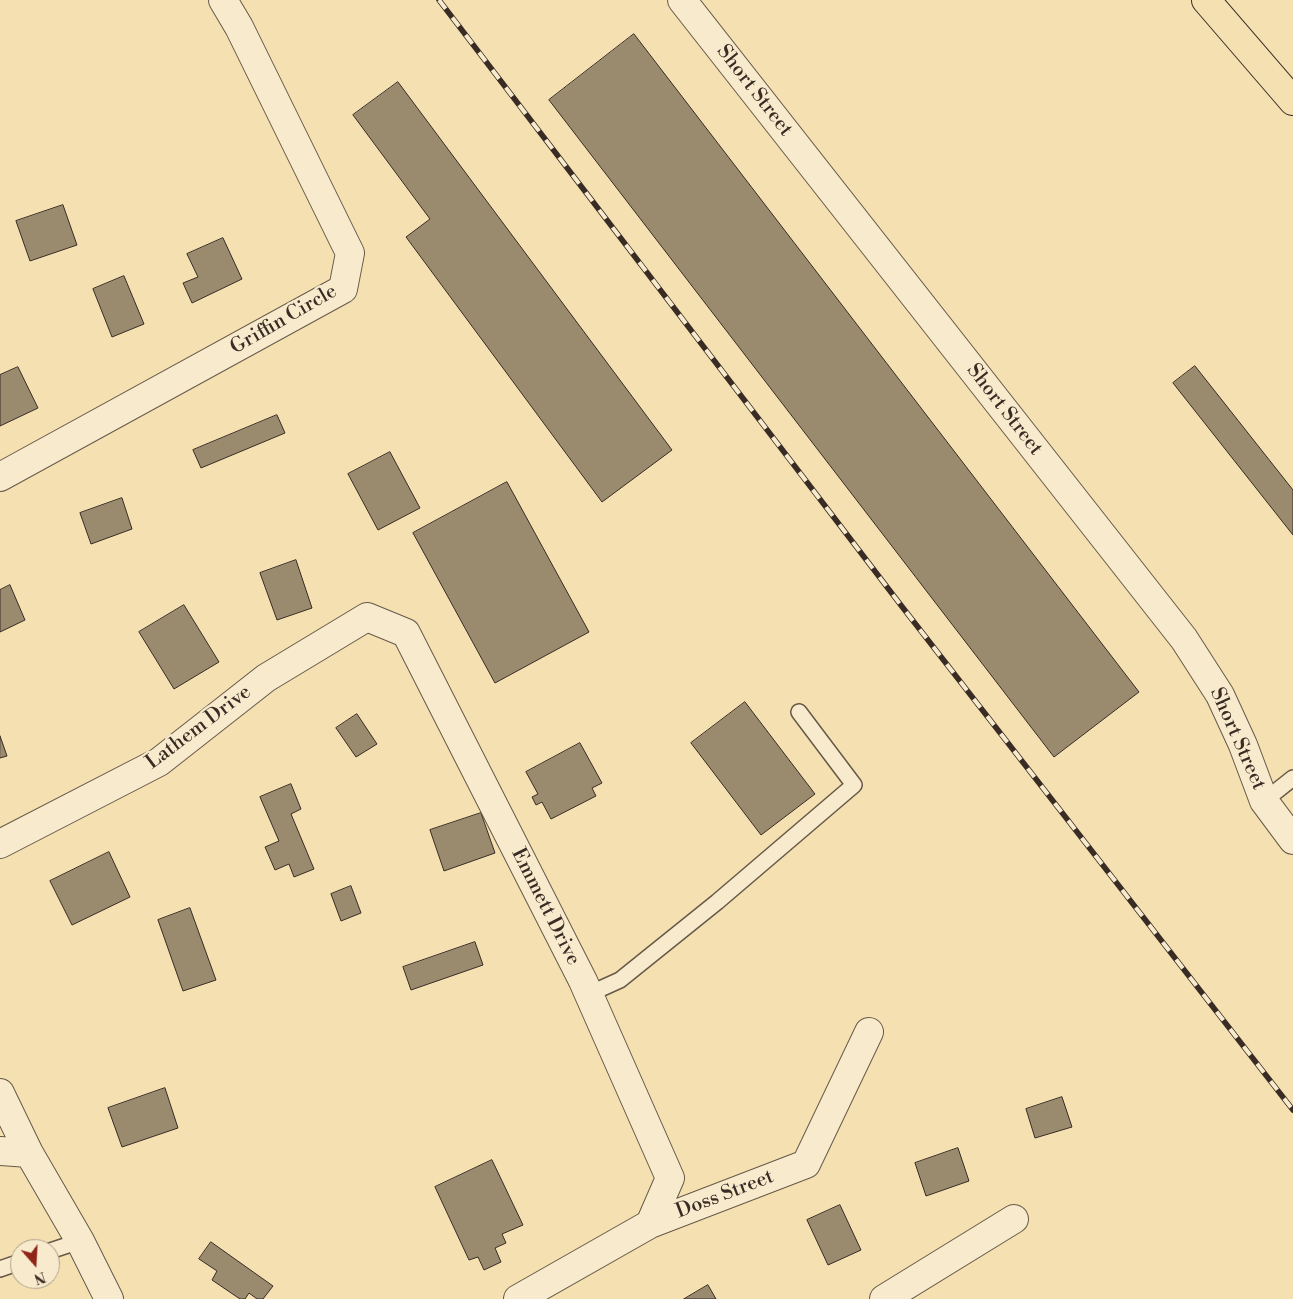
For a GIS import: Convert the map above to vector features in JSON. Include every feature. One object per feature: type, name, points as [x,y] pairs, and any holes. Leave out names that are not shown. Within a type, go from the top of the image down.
[{"type":"main road","points":[[1206,0],[1293,101]]},
{"type":"street","name":"Griffin Circle","points":[[0,477],[343,289],[350,253],[239,27],[223,0]]},
{"type":"street","name":"Short Street","points":[[682,0],[1184,639],[1220,694],[1243,745],[1264,801],[1293,840]]},
{"type":"street","name":"Lathem Drive","points":[[0,844],[159,762],[266,678],[367,617]]},
{"type":"street","name":"Emmett Drive","points":[[367,617],[406,633],[589,994],[670,1178],[650,1224]]},
{"type":"street","name":"Doss Street","points":[[518,1299],[650,1224],[806,1164],[869,1032]]},
{"type":"street","points":[[0,1093],[29,1153],[80,1241],[109,1299]]},
{"type":"street","points":[[0,1151],[29,1153]]},
{"type":"street","points":[[884,1299],[1014,1219]]},
{"type":"lane","points":[[589,994],[620,980],[717,902],[854,785],[800,712]]},
{"type":"lane","points":[[1264,801],[1293,778]]},
{"type":"lane","points":[[60,1248],[80,1241]]},
{"type":"building","points":[[634,34],[1139,692],[1054,757],[549,100]]},
{"type":"building","points":[[398,82],[672,450],[602,502],[406,237],[430,219],[353,115]]},
{"type":"building","points":[[63,205],[77,245],[30,261],[16,221]]},
{"type":"building","points":[[223,238],[242,279],[192,303],[183,283],[198,277],[187,254]]},
{"type":"building","points":[[124,276],[144,324],[112,337],[93,289]]},
{"type":"building","points":[[1195,366],[1293,490],[1293,535],[1173,383]]},
{"type":"building","points":[[18,367],[38,408],[0,426],[0,375]]},
{"type":"building","points":[[277,415],[285,433],[201,468],[193,450]]},
{"type":"building","points":[[390,452],[420,508],[378,530],[348,474]]},
{"type":"building","points":[[507,482],[589,632],[495,683],[413,533]]},
{"type":"building","points":[[122,498],[132,529],[91,544],[80,513]]},
{"type":"building","points":[[296,560],[312,608],[277,620],[260,573]]},
{"type":"building","points":[[10,585],[25,620],[0,632],[0,590]]},
{"type":"building","points":[[184,605],[219,662],[174,689],[139,632]]},
{"type":"building","points":[[745,702],[815,794],[761,835],[691,743]]},
{"type":"building","points":[[357,714],[377,744],[356,757],[336,728]]},
{"type":"building","points":[[0,736],[7,756],[0,758]]},
{"type":"building","points":[[580,743],[602,783],[592,788],[596,796],[551,819],[542,802],[536,805],[532,797],[538,794],[526,772]]},
{"type":"building","points":[[291,784],[301,809],[291,814],[314,869],[294,877],[289,864],[275,870],[265,847],[279,841],[260,797]]},
{"type":"building","points":[[481,813],[495,853],[444,871],[430,830]]},
{"type":"building","points":[[109,852],[130,897],[72,925],[50,881]]},
{"type":"building","points":[[351,886],[361,913],[341,921],[331,894]]},
{"type":"building","points":[[190,908],[216,980],[183,991],[158,920]]},
{"type":"building","points":[[475,942],[483,965],[411,990],[403,967]]},
{"type":"building","points":[[165,1088],[178,1128],[122,1147],[108,1108]]},
{"type":"building","points":[[1062,1097],[1072,1127],[1035,1138],[1026,1109]]},
{"type":"building","points":[[958,1148],[969,1181],[926,1196],[915,1163]]},
{"type":"building","points":[[492,1160],[523,1225],[502,1234],[506,1243],[495,1248],[501,1262],[484,1270],[478,1257],[469,1260],[435,1187]]},
{"type":"building","points":[[840,1205],[861,1250],[828,1265],[807,1220]]},
{"type":"building","points":[[211,1242],[273,1286],[263,1299],[257,1299],[249,1293],[245,1299],[240,1299],[212,1280],[217,1271],[199,1259]]},
{"type":"building","points":[[708,1285],[716,1299],[684,1299]]},
{"type":"railway","points":[[439,0],[900,604],[1293,1110]]}]
